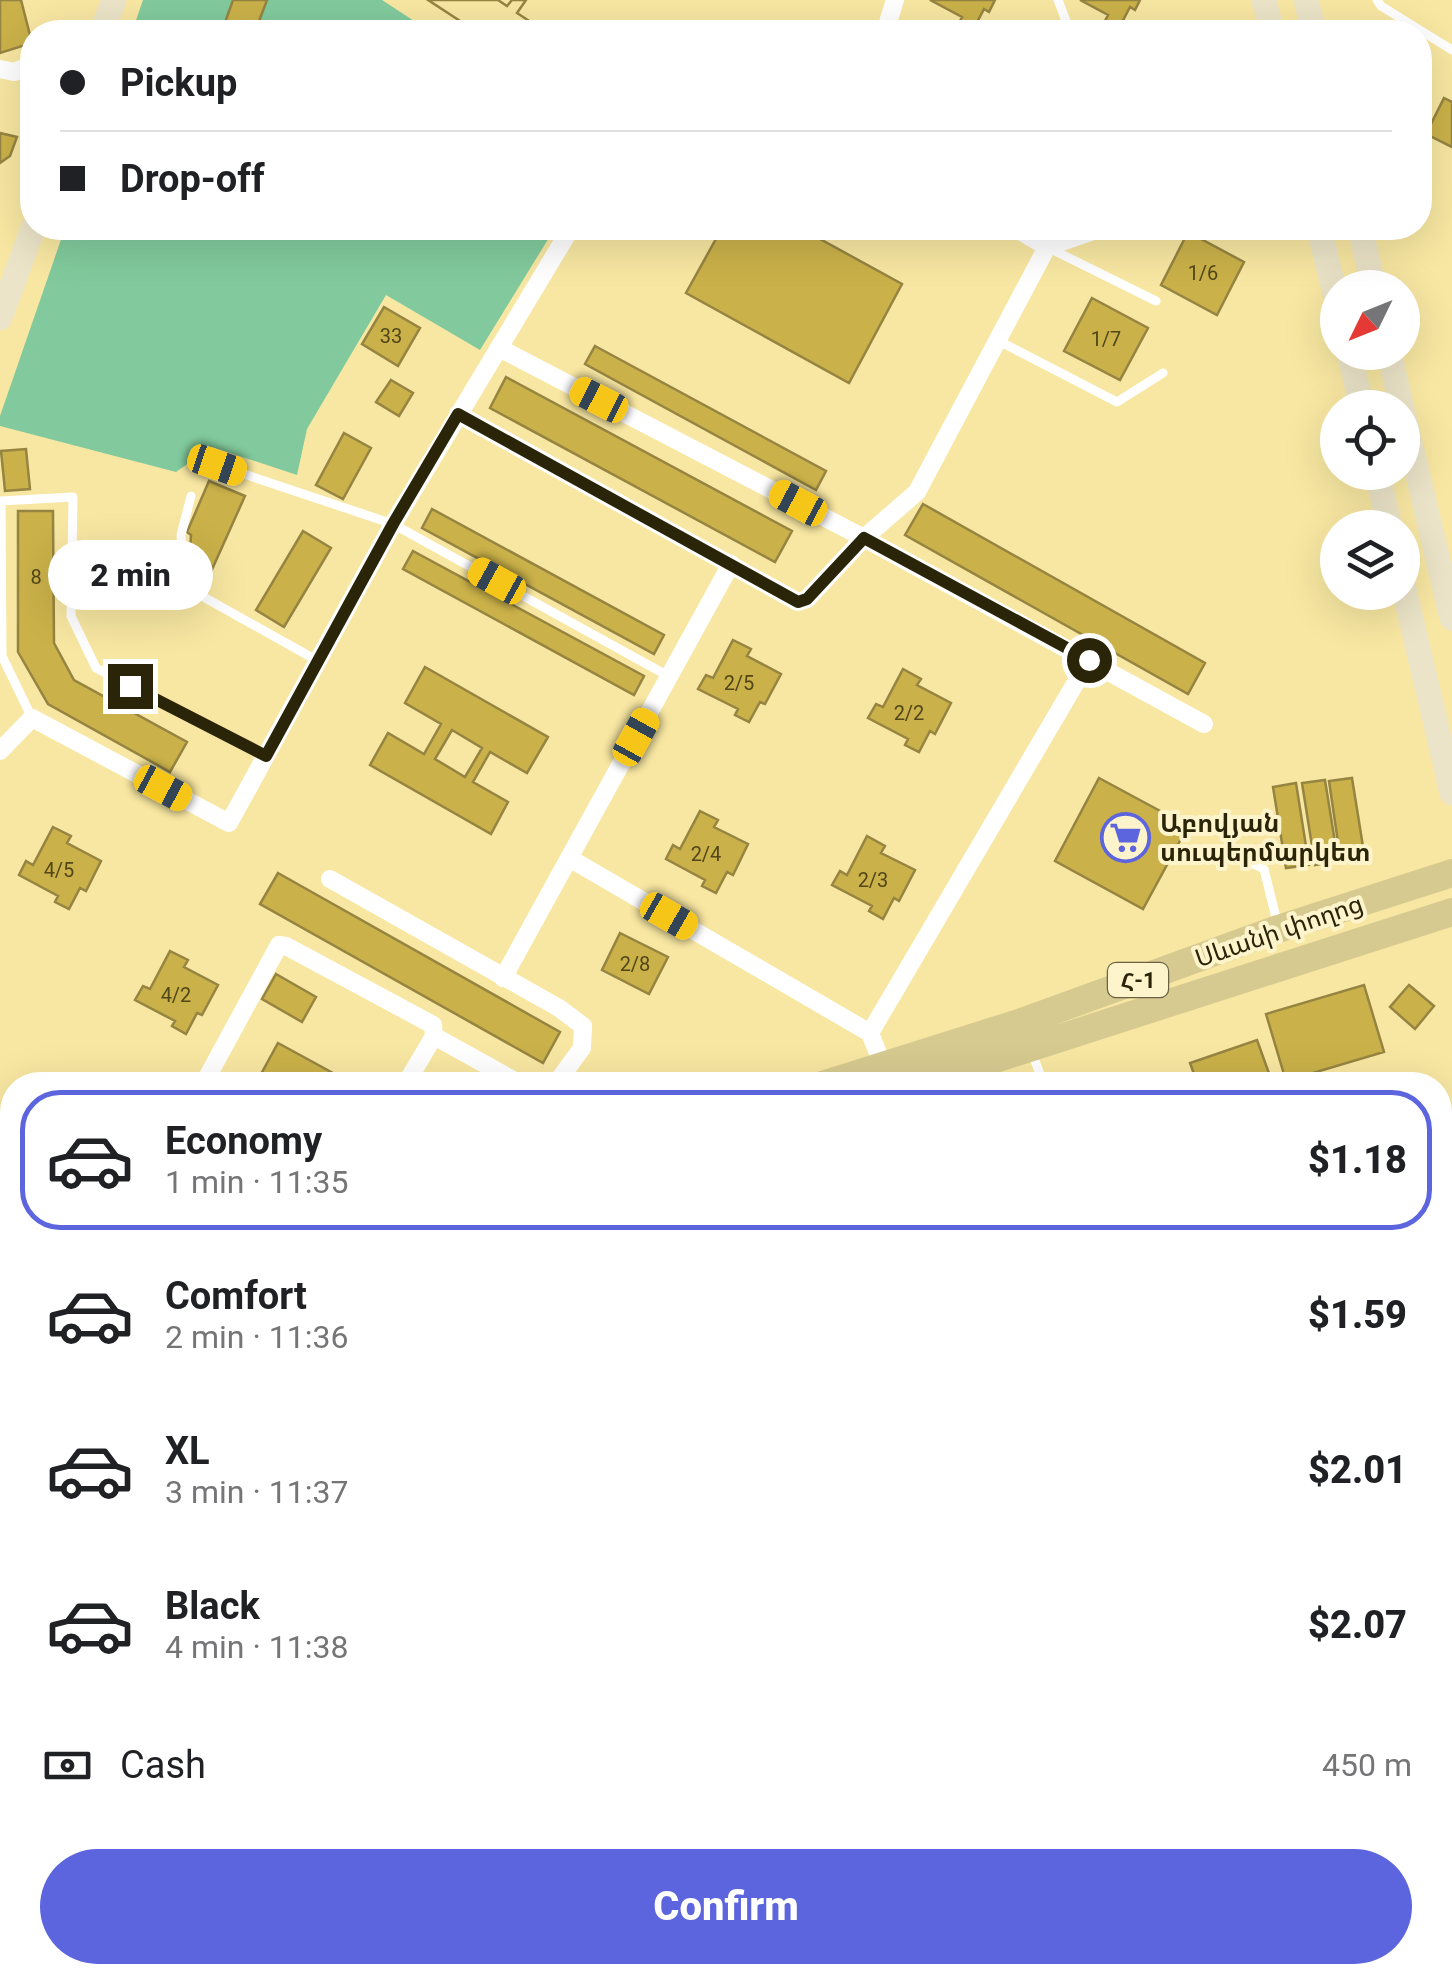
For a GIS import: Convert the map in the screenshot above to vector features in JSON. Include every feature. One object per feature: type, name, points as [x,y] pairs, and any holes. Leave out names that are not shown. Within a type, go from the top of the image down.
[{"type":"main road","points":[[0,318],[28,240]]},
{"type":"main road","points":[[1322,240],[1329,270]]},
{"type":"main road","points":[[1363,240],[1370,270]]},
{"type":"main road","points":[[1420,484],[1452,618]]},
{"type":"main road","points":[[1409,610],[1452,793]]},
{"type":"main road","name":"Սևանի փողոց","points":[[943,1072],[1278,929],[1452,873]]},
{"type":"main road","name":"Սևանի փողոց","points":[[864,1072],[1026,1034],[1452,912]]},
{"type":"street","points":[[0,751],[32,718],[229,823],[393,524],[564,240]]},
{"type":"street","points":[[1036,240],[1047,246]]},
{"type":"street","points":[[458,414],[798,602],[807,599],[864,538],[917,492],[1047,246],[1065,240]]},
{"type":"street","points":[[500,348],[864,538],[1204,724]]},
{"type":"street","points":[[503,978],[731,564]]},
{"type":"street","points":[[870,1033],[1089,660]]},
{"type":"street","points":[[569,858],[870,1033],[883,1066]]},
{"type":"street","points":[[330,879],[559,1008],[583,1026],[582,1048],[564,1072]]},
{"type":"street","points":[[210,1072],[279,945],[433,1025],[434,1036],[413,1072]]},
{"type":"street","points":[[434,1036],[499,1072]]},
{"type":"lane","points":[[1378,0],[1404,20]]},
{"type":"lane","points":[[1047,246],[1156,300]]},
{"type":"lane","points":[[997,340],[1117,402],[1162,373]]},
{"type":"lane","points":[[217,465],[393,524],[670,676]]},
{"type":"lane","points":[[191,496],[181,535],[184,586],[318,660]]},
{"type":"lane","points":[[32,718],[2,656],[1,501],[73,497],[72,616],[96,668],[266,756]]},
{"type":"lane","points":[[1223,850],[1264,870],[1278,929]]},
{"type":"lane","points":[[1026,1034],[1039,1072]]},
{"type":"green space","points":[[143,0],[382,0],[413,20],[136,20]]},
{"type":"green space","points":[[61,240],[548,240],[480,350],[386,295],[307,429],[297,475],[212,447],[176,472],[0,426],[0,416]]},
{"type":"building","points":[[0,0],[21,0],[26,20],[20,20],[20,47],[0,53]]},
{"type":"building","points":[[233,0],[267,0],[260,20],[226,20]]},
{"type":"building","points":[[428,0],[498,0],[507,6],[512,0],[526,0],[517,13],[528,20],[459,20]]},
{"type":"building","points":[[428,0],[498,0],[507,6],[512,0],[526,0],[517,13],[528,20],[459,20]]},
{"type":"building","points":[[930,0],[995,0],[989,12],[984,9],[978,20],[960,20],[962,17]]},
{"type":"building","points":[[1080,0],[1140,0],[1135,10],[1130,7],[1123,20],[1106,20],[1108,15]]},
{"type":"building","points":[[1444,98],[1452,102],[1452,147],[1432,137],[1432,122]]},
{"type":"building","points":[[0,133],[17,137],[10,156],[0,163]]},
{"type":"building","points":[[715,240],[822,240],[902,284],[849,383],[686,293]]},
{"type":"building","points":[[1184,240],[1203,240],[1244,262],[1217,315],[1161,285]]},
{"type":"building","points":[[1092,298],[1148,328],[1120,380],[1064,351]]},
{"type":"building","points":[[384,307],[420,328],[398,366],[362,344]]},
{"type":"building","points":[[595,346],[826,471],[816,490],[585,364]]},
{"type":"building","points":[[506,377],[792,531],[775,562],[490,408]]},
{"type":"building","points":[[391,380],[413,393],[399,416],[376,402]]},
{"type":"building","points":[[344,433],[371,448],[343,499],[316,485]]},
{"type":"building","points":[[26,449],[30,489],[5,491],[1,451]]},
{"type":"building","points":[[209,481],[245,496],[205,585],[190,578],[199,557],[190,552],[191,535],[187,532]]},
{"type":"building","points":[[923,504],[1205,663],[1188,694],[905,535]]},
{"type":"building","points":[[432,509],[664,635],[654,654],[422,528]]},
{"type":"building","points":[[18,511],[53,511],[54,643],[74,680],[187,742],[170,772],[48,704],[18,652]]},
{"type":"building","points":[[303,531],[331,548],[284,627],[256,610]]},
{"type":"building","points":[[413,551],[644,676],[634,695],[403,569]]},
{"type":"building","points":[[733,640],[751,649],[747,656],[781,674],[765,704],[760,702],[749,722],[735,715],[738,709],[698,689],[706,675],[713,678]]},
{"type":"building","points":[[425,667],[548,737],[527,773],[490,752],[473,782],[508,802],[491,834],[370,765],[388,733],[424,754],[441,724],[405,703]],"holes":[[[452,730],[482,748],[465,777],[435,759]]]},
{"type":"building","points":[[903,669],[921,679],[917,685],[951,703],[935,734],[930,731],[919,752],[905,745],[908,739],[868,718],[876,704],[883,707]]},
{"type":"building","name":"Աբովյան սուպերմարկետ","points":[[1099,778],[1188,826],[1143,909],[1055,861]]},
{"type":"building","points":[[1352,778],[1365,859],[1341,863],[1329,781]]},
{"type":"building","points":[[1325,780],[1338,861],[1315,865],[1302,783]]},
{"type":"building","points":[[1296,783],[1309,865],[1286,868],[1273,787]]},
{"type":"building","points":[[700,811],[718,820],[714,827],[748,844],[733,875],[727,872],[716,893],[702,886],[705,880],[666,859],[673,845],[680,849]]},
{"type":"building","points":[[53,827],[71,836],[67,843],[101,861],[86,891],[80,888],[69,909],[55,902],[58,896],[19,875],[26,861],[33,865]]},
{"type":"building","points":[[867,836],[885,846],[881,853],[915,870],[899,901],[894,898],[883,919],[869,911],[872,906],[832,885],[840,871],[847,875]]},
{"type":"building","points":[[278,873],[560,1032],[543,1063],[260,904]]},
{"type":"building","points":[[620,933],[668,957],[649,994],[602,970]]},
{"type":"building","points":[[170,951],[188,960],[184,967],[218,985],[202,1015],[197,1013],[186,1034],[172,1026],[175,1021],[135,1000],[143,986],[150,989]]},
{"type":"building","points":[[276,974],[316,997],[302,1022],[262,999]]},
{"type":"building","points":[[1364,985],[1384,1052],[1316,1072],[1283,1072],[1266,1014]]},
{"type":"building","points":[[1409,985],[1434,1006],[1415,1029],[1390,1007]]},
{"type":"building","points":[[1257,1040],[1268,1072],[1193,1072],[1190,1063]]},
{"type":"building","points":[[278,1043],[331,1072],[262,1072]]},
{"type":"place","name":"Աբովյան սուպերմարկետ","points":[[1125,837]]},
{"type":"route","points":[[130,686],[266,756],[458,414],[798,602],[807,599],[864,538],[1089,660]]}]
